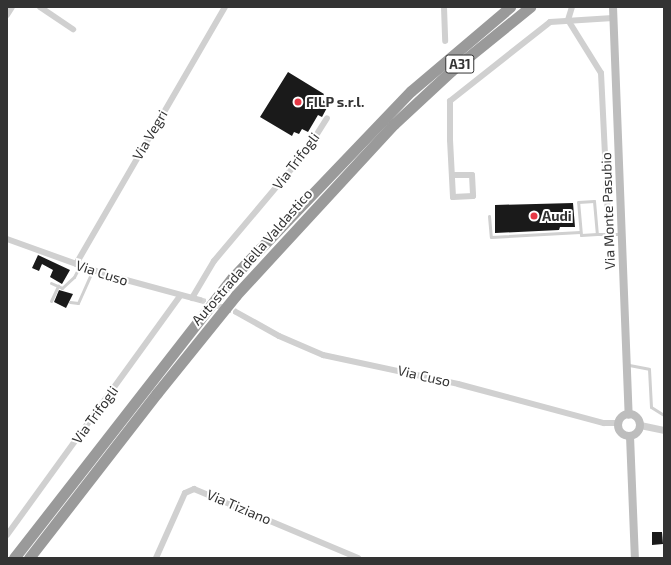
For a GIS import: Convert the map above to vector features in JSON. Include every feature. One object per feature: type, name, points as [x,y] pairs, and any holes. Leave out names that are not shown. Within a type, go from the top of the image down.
[{"type":"highway","name":"Autostrada della Valdastico","points":[[30,558],[156,393],[236,295],[391,120],[455,51],[510,7]]},
{"type":"highway","name":"Autostrada della Valdastico","points":[[14,558],[233,277],[391,120],[530,7]]},
{"type":"main road","name":"Via Monte Pasubio","points":[[613,7],[629,415]]},
{"type":"main road","points":[[629,415],[638,419],[640,425],[638,432],[630,436],[621,432],[619,422],[623,417],[629,415]]},
{"type":"main road","points":[[630,436],[635,558]]},
{"type":"street","points":[[7,15],[12,7]]},
{"type":"street","points":[[40,7],[73,29]]},
{"type":"street","name":"Via Vegri","points":[[78,265],[225,7]]},
{"type":"street","points":[[444,7],[445,41]]},
{"type":"street","points":[[568,20],[572,7]]},
{"type":"street","points":[[452,175],[472,174],[473,196],[453,197],[452,175],[450,101],[550,22],[613,18]]},
{"type":"street","name":"Via Monte Pasubio","points":[[568,20],[601,73],[609,234]]},
{"type":"street","name":"Via Trifogli","points":[[192,298],[214,261],[305,153],[327,118]]},
{"type":"street","name":"Via Cuso","points":[[7,239],[93,270],[200,300]]},
{"type":"street","name":"Via Trifogli","points":[[7,535],[181,295]]},
{"type":"street","name":"Via Cuso","points":[[236,312],[279,336],[323,355],[458,384],[604,424],[619,422]]},
{"type":"street","points":[[640,425],[664,430]]},
{"type":"street","name":"Via Tiziano","points":[[156,558],[185,493],[194,489],[358,558]]},
{"type":"lane","points":[[580,232],[578,202],[594,201],[597,234]]},
{"type":"lane","points":[[489,216],[491,237],[580,232],[581,235],[622,234]]},
{"type":"lane","points":[[51,282],[62,288],[72,280],[78,265]]},
{"type":"lane","points":[[70,302],[78,302],[93,270]]},
{"type":"lane","points":[[51,301],[58,286]]},
{"type":"lane","points":[[627,365],[649,369],[651,407],[664,415]]},
{"type":"building","name":"FILP s.r.l.","points":[[288,72],[324,94],[321,99],[329,104],[322,117],[318,115],[308,132],[302,129],[299,134],[294,132],[292,136],[260,117]]},
{"type":"building","name":"Audi","points":[[573,203],[575,227],[560,227],[559,230],[495,233],[495,205]]},
{"type":"building","points":[[38,255],[70,270],[62,284],[50,277],[53,270],[42,264],[39,271],[32,268]]},
{"type":"building","points":[[59,290],[73,294],[66,308],[54,302]]},
{"type":"building","points":[[652,532],[662,532],[663,544],[652,545]]},
{"type":"tunnel","points":[[200,300],[236,312]]},
{"type":"place","name":"FILP s.r.l.","points":[[298,102]]},
{"type":"place","name":"Audi","points":[[534,216]]}]
